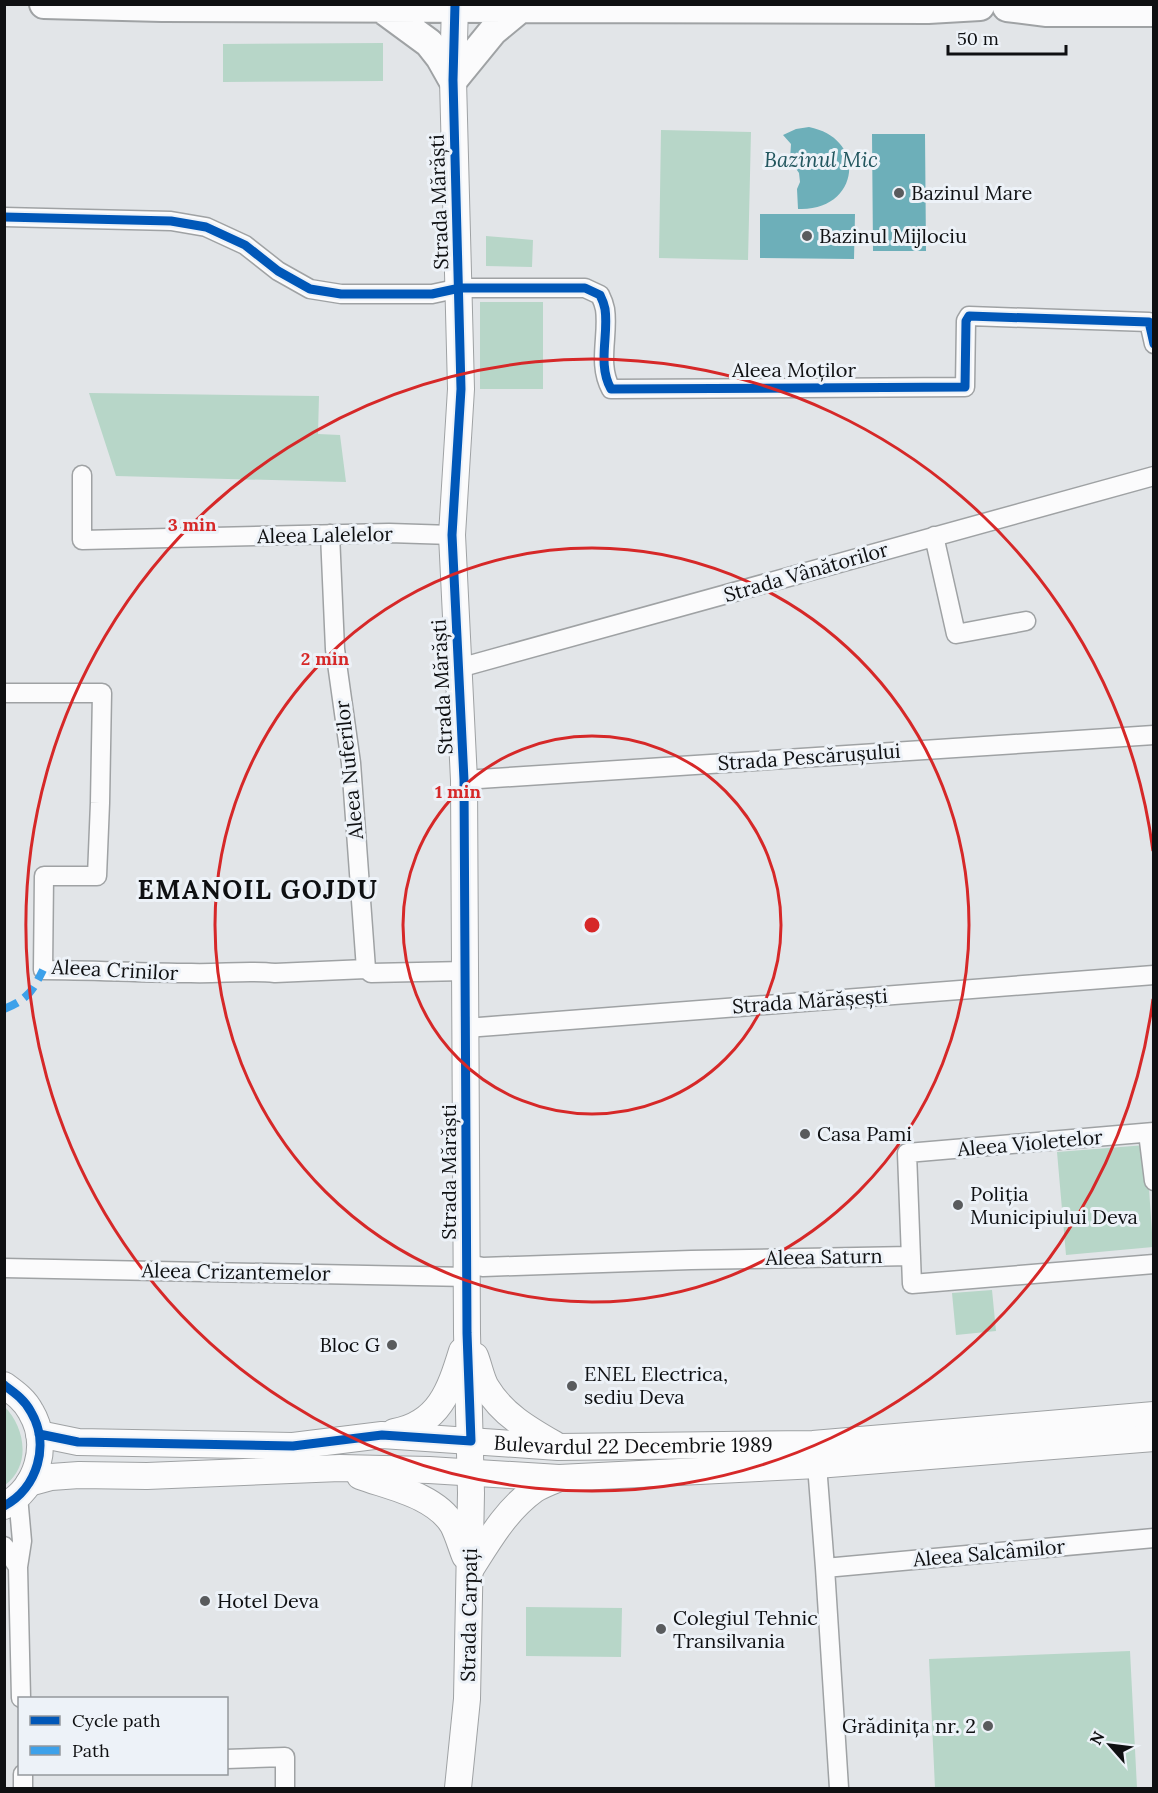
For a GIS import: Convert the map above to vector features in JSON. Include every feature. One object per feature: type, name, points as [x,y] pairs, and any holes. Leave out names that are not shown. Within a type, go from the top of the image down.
[{"type":"main road","points":[[44,4],[162,7],[928,9],[995,5],[1047,12],[1154,12]]},
{"type":"main road","name":"Strada Mărăști","points":[[454,6],[453,80],[461,389],[452,535],[464,780],[467,1333],[471,1441]]},
{"type":"main road","points":[[380,7],[429,43],[453,80],[493,31],[522,7]]},
{"type":"main road","points":[[382,1435],[415,1426],[438,1408],[452,1383],[467,1333]]},
{"type":"main road","points":[[467,1333],[486,1387],[498,1403],[514,1420],[558,1448]]},
{"type":"main road","points":[[4,1385],[24,1401],[34,1416],[39,1434],[40,1452],[36,1471],[17,1495]]},
{"type":"main road","name":"Bulevardul 22 Decembrie 1989","points":[[39,1434],[78,1442],[293,1446],[382,1435],[558,1448],[813,1444],[1154,1416]]},
{"type":"main road","name":"Bulevardul 22 Decembrie 1989","points":[[17,1495],[51,1477],[79,1475],[147,1476],[340,1468],[559,1478],[817,1465],[1154,1438]]},
{"type":"main road","name":"Strada Carpați","points":[[458,1788],[467,1699],[471,1441]]},
{"type":"main road","points":[[340,1468],[422,1498],[440,1510],[452,1524],[470,1570]]},
{"type":"main road","points":[[470,1570],[499,1526],[514,1508],[535,1490],[559,1478]]},
{"type":"street","points":[[4,217],[171,221],[206,227],[245,245],[278,271],[310,289],[341,294],[432,294],[460,288]]},
{"type":"street","name":"Aleea Moților","points":[[460,288],[585,288],[600,295],[605,309],[604,369],[610,389],[965,387],[966,321],[969,316],[1149,322],[1154,344]]},
{"type":"street","name":"Aleea Lalelelor","points":[[82,475],[82,540],[330,534],[452,535]]},
{"type":"street","name":"Strada Vânătorilor","points":[[459,668],[1154,476]]},
{"type":"street","name":"Aleea Nuferilor","points":[[330,534],[335,649],[351,763],[366,969]]},
{"type":"street","points":[[934,536],[956,634],[1026,621]]},
{"type":"street","name":"Aleea Crinilor","points":[[4,693],[102,693],[97,876],[44,876],[43,970],[274,973],[366,969],[371,973],[465,971]]},
{"type":"street","name":"Strada Pescărușului","points":[[464,780],[1154,735]]},
{"type":"street","name":"Strada Mărășești","points":[[466,1028],[1154,975]]},
{"type":"street","points":[[1151,1132],[1154,1182]]},
{"type":"street","name":"Aleea Violetelor","points":[[911,1256],[907,1153],[1151,1132]]},
{"type":"street","name":"Aleea Saturn","points":[[468,1270],[483,1267],[703,1259],[911,1256],[912,1284],[1154,1264]]},
{"type":"street","name":"Aleea Crizantemelor","points":[[4,1268],[468,1270]]},
{"type":"street","points":[[817,1465],[839,1788]]},
{"type":"street","points":[[17,1495],[22,1541],[18,1567],[21,1697]]},
{"type":"street","name":"Aleea Salcâmilor","points":[[825,1568],[1154,1538]]},
{"type":"street","points":[[4,1545],[18,1567]]},
{"type":"street","points":[[228,1759],[285,1757],[285,1788]]},
{"type":"green space","points":[[383,43],[383,81],[223,82],[223,44]]},
{"type":"green space","points":[[661,130],[751,132],[748,260],[659,258]]},
{"type":"green space","points":[[486,236],[533,240],[532,267],[486,266]]},
{"type":"green space","points":[[480,302],[543,302],[543,389],[480,389]]},
{"type":"green space","points":[[89,393],[319,396],[318,434],[340,435],[346,482],[116,476]]},
{"type":"green space","points":[[1146,1145],[1153,1247],[1066,1255],[1057,1152]]},
{"type":"green space","points":[[992,1290],[996,1331],[956,1335],[952,1293]]},
{"type":"green space","points":[[4,1406],[17,1424],[22,1446],[19,1467],[14,1477],[5,1485]]},
{"type":"green space","points":[[526,1607],[622,1608],[621,1657],[526,1656]]},
{"type":"green space","points":[[1130,1651],[1137,1788],[935,1788],[929,1659]]},
{"type":"water","name":"Bazinul Mic","points":[[809,127],[828,134],[841,145],[848,159],[849,174],[844,188],[834,199],[818,207],[798,209],[799,173],[790,160],[791,144],[783,135],[796,129]]},
{"type":"water","name":"Bazinul Mare","points":[[872,134],[925,134],[926,251],[873,251]]},
{"type":"water","name":"Bazinul Mijlociu","points":[[760,214],[855,214],[854,259],[760,258]]},
{"type":"marked path","points":[[4,1009],[19,1002],[28,994],[43,970]]},
{"type":"cycle path","points":[[39,1434],[78,1442],[293,1446],[382,1435],[471,1441],[467,1333],[464,780],[452,535],[461,389],[453,80],[455,4]]},
{"type":"cycle path","points":[[4,217],[171,221],[206,227],[245,245],[278,271],[310,289],[341,294],[432,294],[460,288],[585,288],[600,295],[605,307],[604,360],[611,389],[965,387],[966,321],[969,316],[1149,322],[1154,344]]},
{"type":"cycle path","points":[[4,1385],[23,1400],[29,1408],[37,1424],[40,1438],[40,1451],[32,1477],[16,1498],[4,1506]]},
{"type":"place","name":"Bazinul Mare","points":[[899,193]]},
{"type":"place","name":"Bazinul Mijlociu","points":[[807,236]]},
{"type":"place","name":"Casa Pami","points":[[805,1134]]},
{"type":"place","name":"Poliția Municipiului Deva","points":[[958,1205]]},
{"type":"place","name":"Bloc G","points":[[392,1345]]},
{"type":"place","name":"ENEL Electrica, sediu Deva","points":[[572,1386]]},
{"type":"place","name":"Hotel Deva","points":[[205,1601]]},
{"type":"place","name":"Colegiul Tehnic Transilvania","points":[[661,1629]]},
{"type":"place","name":"Grădinița nr. 2","points":[[988,1726]]},
{"type":"district","name":"EMANOIL GOJDU","points":[[258,890]]}]
